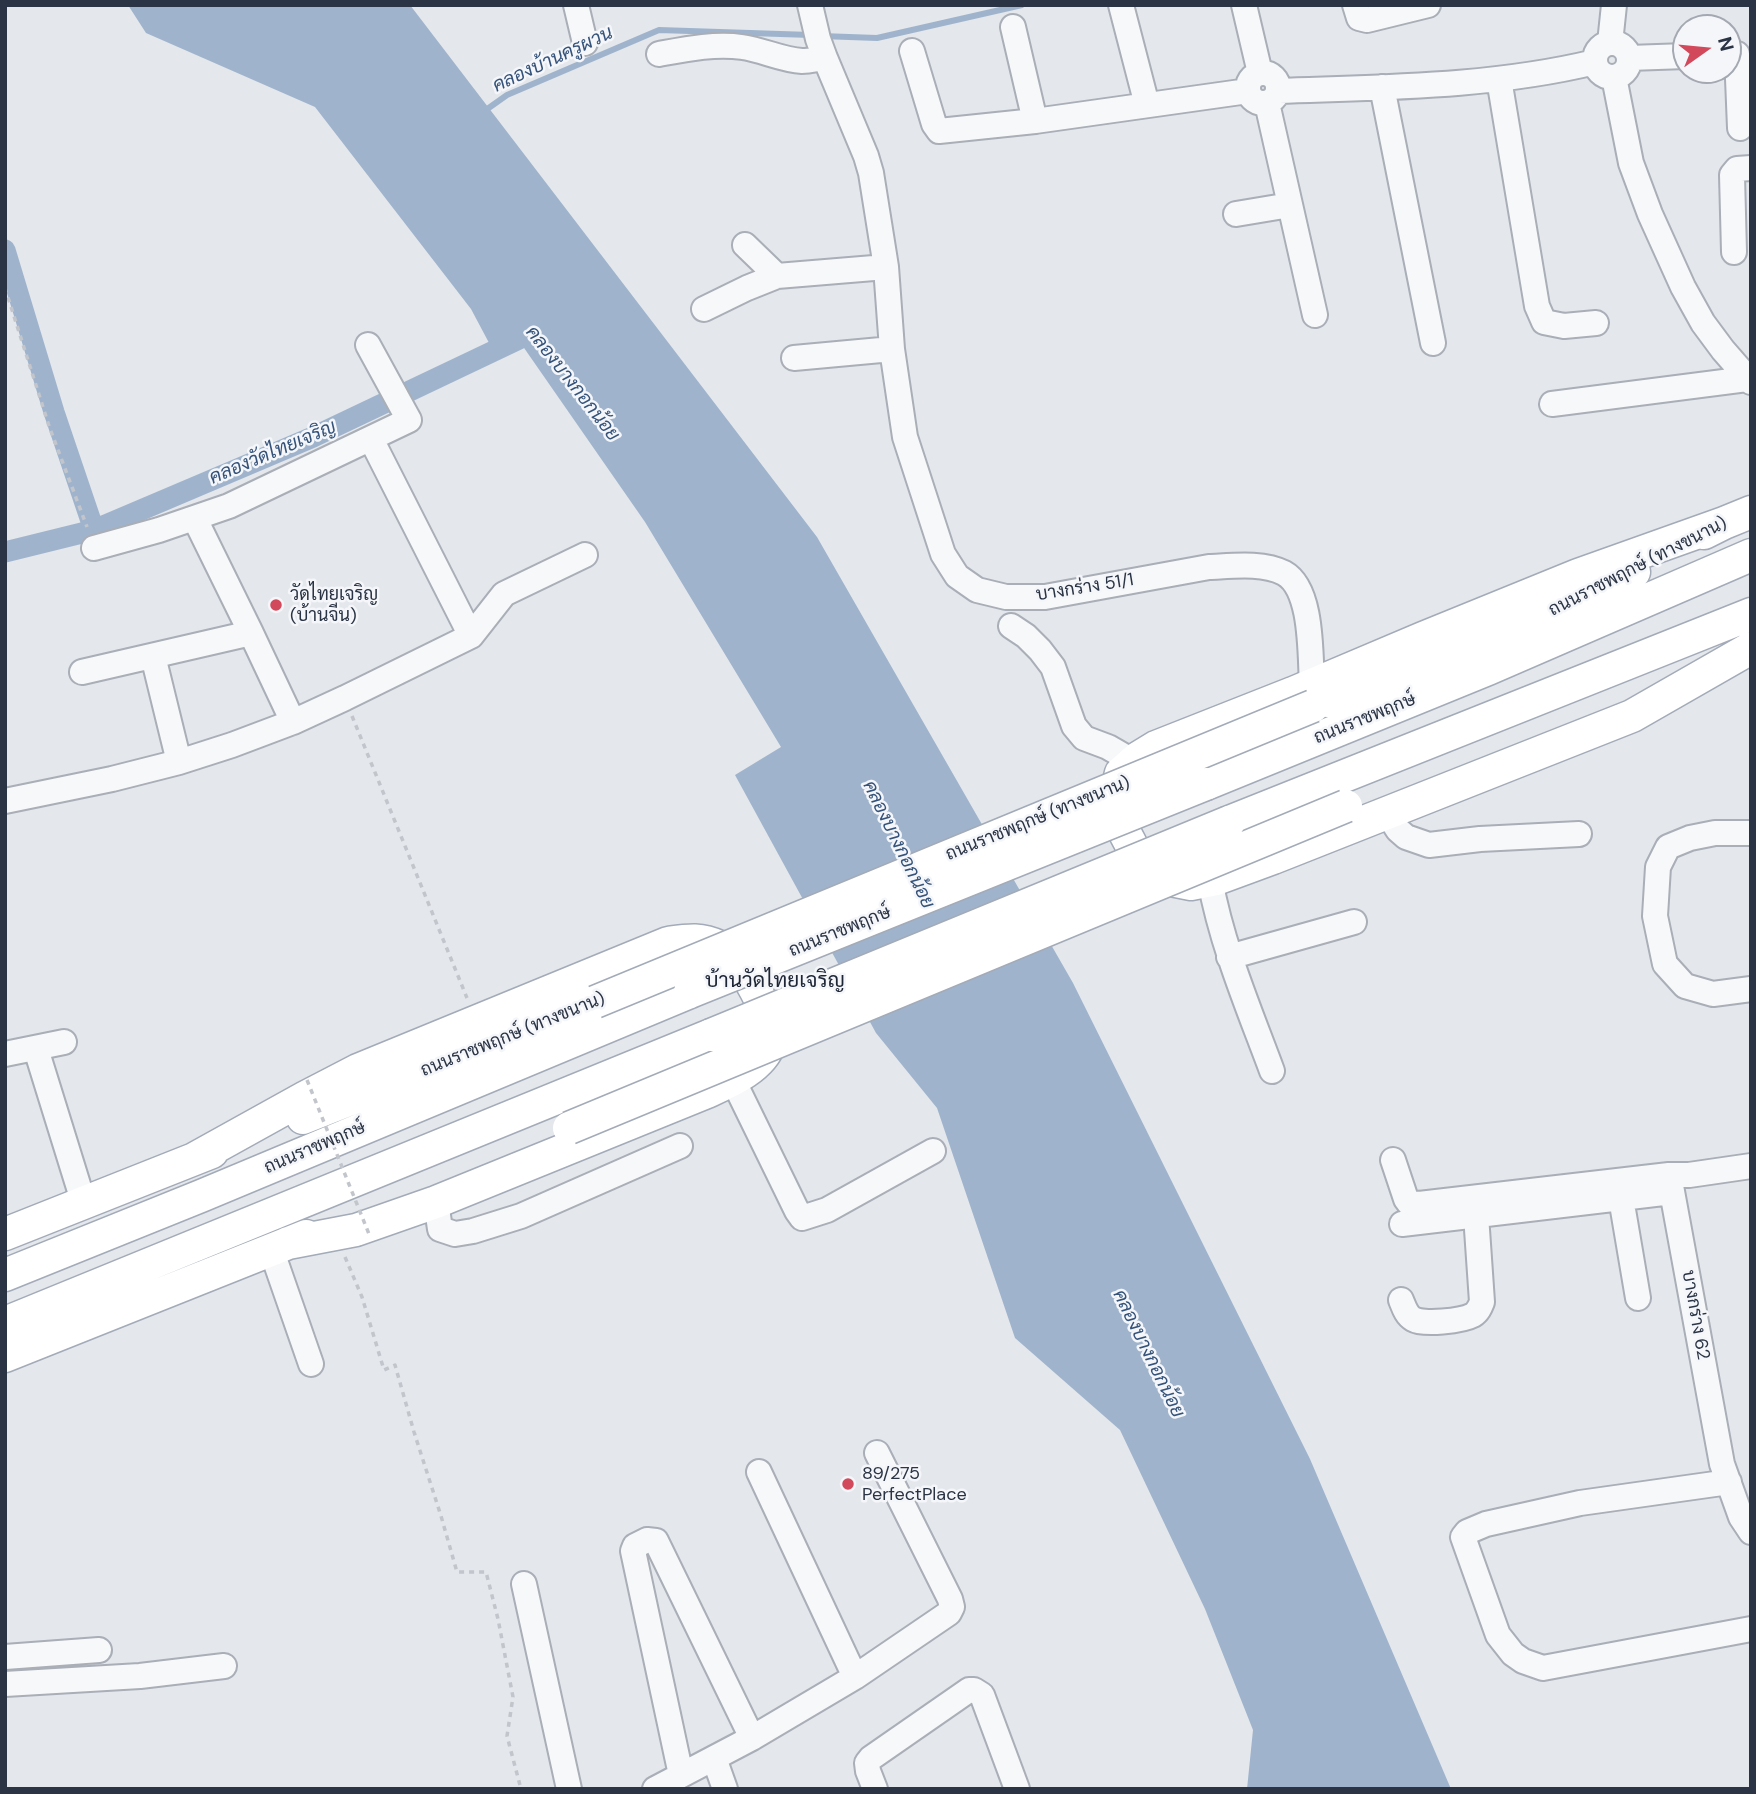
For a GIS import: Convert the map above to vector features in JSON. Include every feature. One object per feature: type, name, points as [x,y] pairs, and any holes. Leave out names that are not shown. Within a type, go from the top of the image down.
[{"type":"main road","name":"ถนนราชพฤกษ์ (ทางขนาน)","points":[[5,1234],[595,1002],[1312,695],[1476,643],[1587,597],[1737,517]]},
{"type":"main road","name":"ถนนราชพฤกษ์","points":[[5,1275],[691,992],[1488,669],[1751,555]]},
{"type":"main road","points":[[5,1323],[1230,822],[1751,614]]},
{"type":"main road","points":[[1312,695],[1156,747],[1121,773],[1115,811],[1136,854],[1152,870],[1171,880],[1191,884],[1210,880],[1273,858],[1632,716],[1751,647]]},
{"type":"main road","points":[[5,1356],[569,1128],[1346,806],[1513,743],[1751,647]]},
{"type":"main road","points":[[194,1159],[358,1070],[668,943],[699,939],[724,948],[740,963],[770,1025],[770,1042],[761,1058],[740,1076],[708,1092],[436,1202],[356,1230],[279,1246]]},
{"type":"street","points":[[576,5],[585,43]]},
{"type":"street","points":[[1121,5],[1147,105]]},
{"type":"street","points":[[1244,5],[1315,315]]},
{"type":"street","points":[[1354,5],[1359,18],[1367,20],[1428,5]]},
{"type":"street","points":[[1614,5],[1612,60],[1631,163],[1650,214],[1683,287],[1703,323],[1749,380]]},
{"type":"street","points":[[1013,27],[1035,121]]},
{"type":"street","points":[[659,54],[706,46],[729,46],[802,61],[817,31]]},
{"type":"street","name":"บางกร่าง 51/1","points":[[817,31],[872,173],[886,267],[892,349],[905,437],[943,554],[957,576],[976,590],[1006,597],[1045,597],[1209,567],[1267,568],[1286,574],[1298,589],[1306,606],[1312,695]]},
{"type":"street","points":[[912,51],[934,124],[939,131],[1035,121],[1263,89],[1382,87],[1499,79],[1612,60],[1672,57]]},
{"type":"street","points":[[1499,79],[1537,306],[1544,321],[1564,326],[1596,323]]},
{"type":"street","points":[[1739,84],[1740,128]]},
{"type":"street","points":[[1382,87],[1433,343]]},
{"type":"street","points":[[1734,252],[1732,175],[1737,169],[1751,168]]},
{"type":"street","points":[[1236,214],[1290,205]]},
{"type":"street","points":[[745,245],[778,276]]},
{"type":"street","points":[[704,309],[778,276],[886,267]]},
{"type":"street","points":[[94,548],[195,519],[229,506],[409,420],[368,345]]},
{"type":"street","points":[[794,358],[892,349]]},
{"type":"street","points":[[1552,404],[1749,380]]},
{"type":"street","points":[[371,439],[471,636]]},
{"type":"street","points":[[195,519],[293,722]]},
{"type":"street","points":[[5,801],[179,762],[293,722],[471,636],[504,594],[584,555]]},
{"type":"street","points":[[1011,626],[1041,650],[1053,667],[1074,726],[1084,738],[1108,747],[1134,762]]},
{"type":"street","points":[[82,672],[251,633]]},
{"type":"street","points":[[153,656],[179,762]]},
{"type":"street","points":[[1387,813],[1406,837],[1429,845],[1480,839],[1579,834]]},
{"type":"street","points":[[1751,833],[1715,833],[1690,838],[1668,847],[1658,867],[1655,916],[1665,964],[1685,986],[1713,995],[1751,989]]},
{"type":"street","points":[[1210,880],[1229,957],[1272,1071]]},
{"type":"street","points":[[1229,957],[1354,922]]},
{"type":"street","points":[[5,1054],[64,1042]]},
{"type":"street","points":[[36,1049],[84,1204]]},
{"type":"street","points":[[733,1080],[802,1218],[827,1210],[933,1151]]},
{"type":"street","points":[[436,1202],[440,1229],[455,1234],[473,1231],[521,1216],[680,1146]]},
{"type":"street","points":[[1392,1160],[1406,1199],[1409,1203],[1419,1204],[1670,1183]]},
{"type":"street","points":[[1402,1224],[1621,1198],[1689,1175],[1751,1166]]},
{"type":"street","name":"บางกร่าง 62","points":[[1670,1183],[1722,1464],[1741,1517],[1751,1532]]},
{"type":"street","points":[[1621,1198],[1638,1298]]},
{"type":"street","points":[[1401,1300],[1408,1315],[1415,1321],[1439,1321],[1471,1316],[1478,1311],[1482,1302],[1476,1215]]},
{"type":"street","points":[[279,1246],[311,1364]]},
{"type":"street","points":[[655,1789],[681,1775],[719,1772],[752,1738],[855,1676],[949,1613],[950,1599],[877,1453]]},
{"type":"street","points":[[759,1472],[855,1676]]},
{"type":"street","points":[[1729,1482],[1580,1503],[1486,1524],[1467,1532],[1463,1537],[1497,1635],[1513,1654],[1528,1664],[1543,1668],[1751,1629]]},
{"type":"street","points":[[681,1775],[632,1551],[635,1546],[648,1540],[656,1541],[752,1738]]},
{"type":"street","points":[[524,1584],[569,1789]]},
{"type":"street","points":[[5,1657],[99,1650]]},
{"type":"street","points":[[5,1684],[140,1676],[224,1666]]},
{"type":"street","points":[[875,1789],[868,1772],[867,1763],[871,1758],[969,1690],[974,1690],[982,1695],[1017,1789]]},
{"type":"path","points":[[5,288],[49,426],[86,524]]},
{"type":"path","points":[[345,698],[469,1003]]},
{"type":"path","points":[[307,1080],[369,1234]]},
{"type":"path","points":[[344,1254],[362,1297],[384,1370],[395,1365],[457,1572],[486,1572],[513,1697],[506,1736],[521,1789]]},
{"type":"water","name":"คลองบางกอกน้อย","points":[[128,5],[410,5],[817,537],[1073,983],[1310,1459],[1451,1789],[1247,1789],[1253,1730],[1205,1609],[1120,1430],[1015,1338],[937,1108],[876,1033],[735,775],[781,747],[645,522],[522,345],[496,356],[471,309],[315,107],[146,33]]},
{"type":"waterway","name":"คลองบ้านครูผวน","points":[[821,36],[877,38],[1022,5]]},
{"type":"waterway","name":"คลองบ้านครูผวน","points":[[483,112],[507,95],[659,30],[811,35]]},
{"type":"waterway","points":[[5,250],[54,412],[94,530]]},
{"type":"waterway","name":"คลองวัดไทยเจริญ","points":[[5,552],[94,530],[313,437],[519,339]]},
{"type":"place","name":"วัดไทยเจริญ (บ้านจีน)","points":[[276,605]]},
{"type":"place","name":"89/275 PerfectPlace","points":[[848,1484]]},
{"type":"district","name":"บ้านวัดไทยเจริญ","points":[[775,981]]}]
